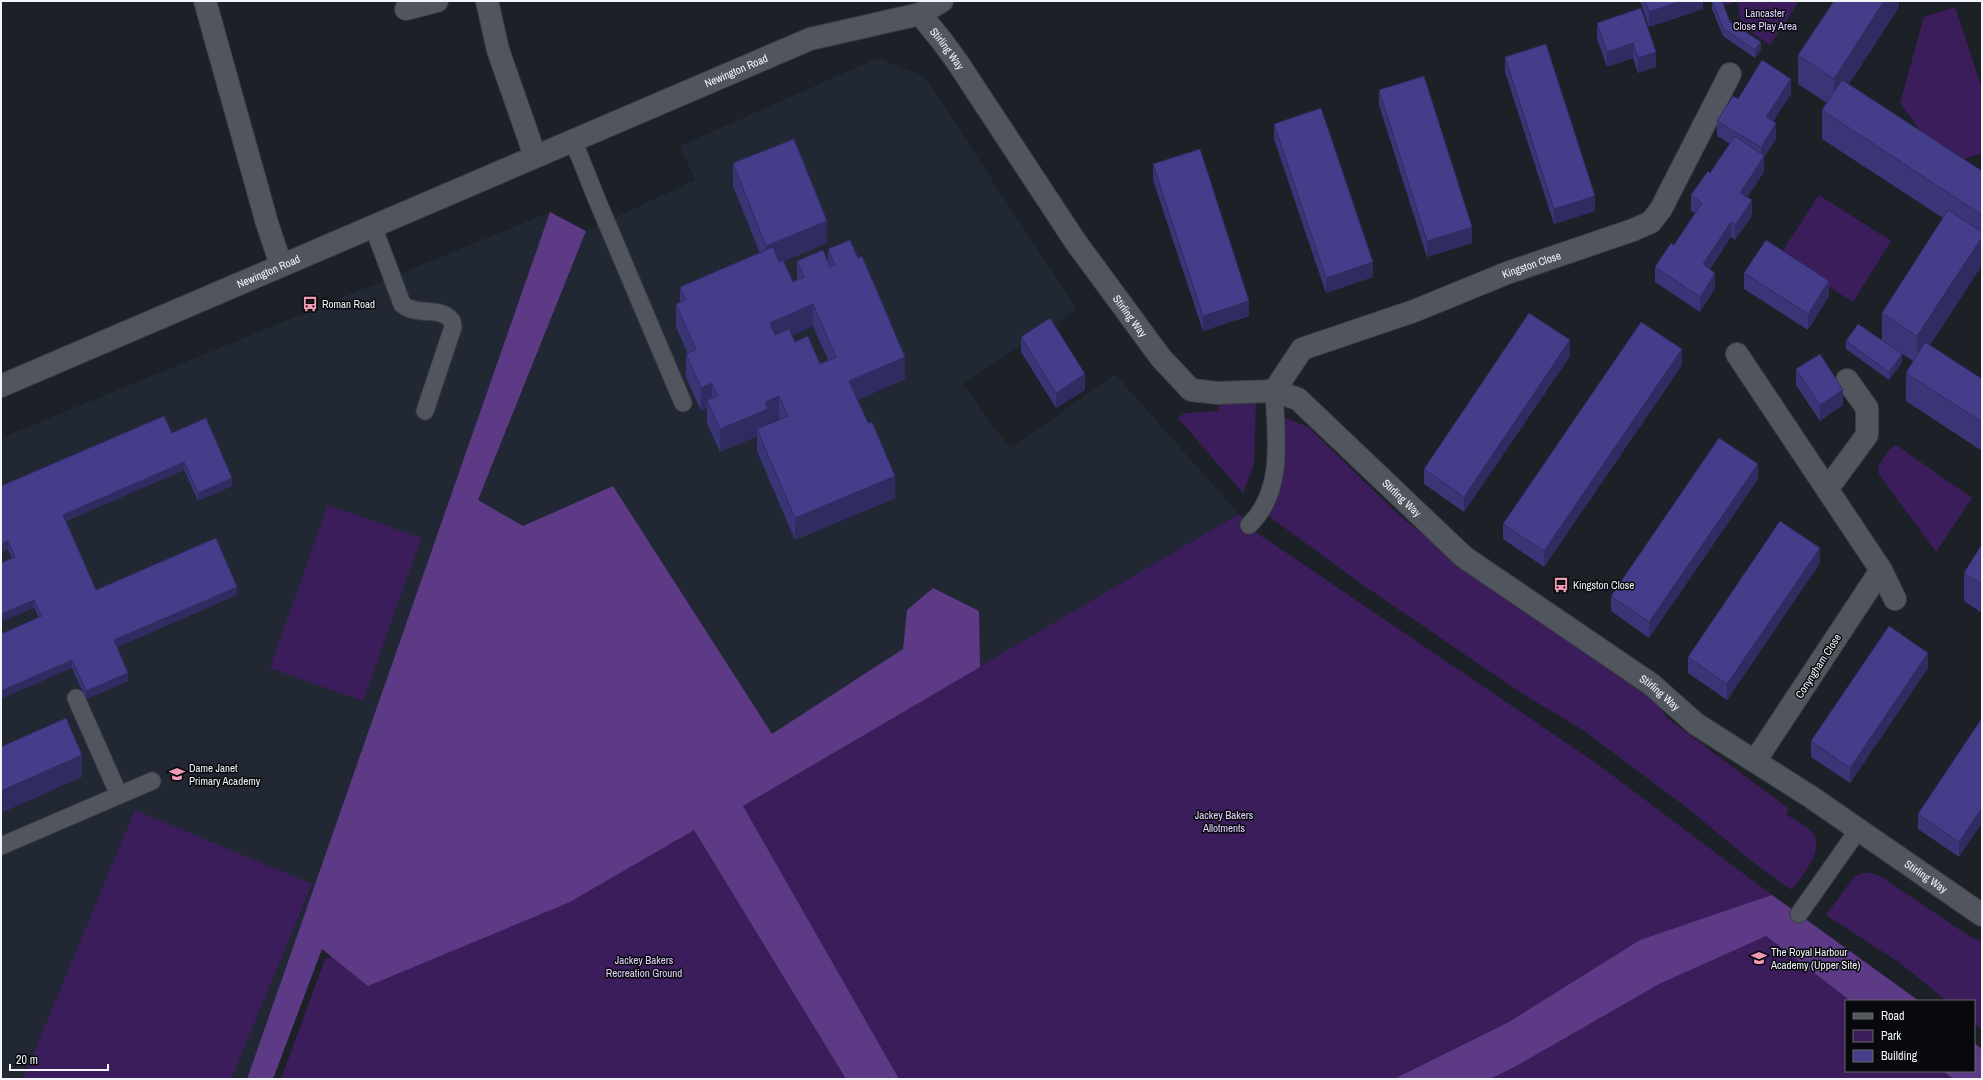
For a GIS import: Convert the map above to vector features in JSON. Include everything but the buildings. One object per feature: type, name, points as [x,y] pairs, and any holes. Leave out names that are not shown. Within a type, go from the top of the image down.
[{"type":"street","points":[[205,1],[267,223],[281,265]]},
{"type":"street","points":[[406,9],[437,1]]},
{"type":"street","points":[[487,1],[498,50],[535,156]]},
{"type":"street","name":"Newington Road","points":[[1,386],[535,156],[810,40],[913,8],[942,1]]},
{"type":"street","name":"Stirling Way","points":[[913,8],[942,40],[1075,241],[1161,358],[1191,390],[1218,393],[1274,391],[1298,398],[1464,557],[1651,684],[1696,724],[1755,761],[1982,915]]},
{"type":"street","name":"Kingston Close","points":[[1274,391],[1302,349],[1414,311],[1507,273],[1633,230],[1650,222],[1661,209],[1730,74]]},
{"type":"street","points":[[1737,354],[1814,470],[1828,488],[1881,570],[1895,599]]},
{"type":"street","points":[[1828,488],[1867,435],[1867,408],[1847,380]]},
{"type":"street","name":"Conyngham Close","points":[[1755,761],[1881,570]]},
{"type":"lane","points":[[573,140],[596,200],[683,403]]},
{"type":"lane","points":[[373,226],[402,304],[414,310],[444,313],[452,321],[453,327],[425,411]]},
{"type":"lane","points":[[1249,524],[1256,518],[1269,499],[1276,458],[1274,391]]},
{"type":"lane","points":[[76,698],[119,795]]},
{"type":"lane","points":[[1,846],[152,781]]},
{"type":"lane","points":[[1799,914],[1858,830]]},
{"type":"shaded area","points":[[878,58],[924,76],[1077,309],[963,384],[1010,449],[1115,374],[1239,514],[782,785],[613,486],[523,526],[478,500],[586,231],[695,180],[680,146]]},
{"type":"shaded area","name":"Dame Janet Primary Academy","points":[[550,212],[247,1079],[1,1079],[1,438]]},
{"type":"shaded area","points":[[550,212],[586,231],[478,500],[523,526],[613,486],[772,734],[903,649],[907,610],[933,588],[979,611],[980,667],[743,806],[899,1079],[846,1079],[694,830],[570,902],[368,986],[322,949],[273,1079],[247,1079]]},
{"type":"shaded area","points":[[1772,895],[1918,1000],[1850,1000],[1766,936],[1659,984],[1518,1065],[1490,1079],[1394,1079],[1509,1022],[1640,940]]},
{"type":"shaded area","points":[[1975,1044],[1982,1049],[1982,1079],[1953,1079],[1944,1072],[1975,1072]]},
{"type":"green space","name":"Lancaster Close Play Area","points":[[1722,1],[1737,1],[1723,6]]},
{"type":"green space","name":"Lancaster Close Play Area","points":[[1737,1],[1799,1],[1770,45],[1742,26]]},
{"type":"green space","points":[[1955,7],[1982,89],[1982,153],[1961,160],[1926,138],[1900,103],[1924,17]]},
{"type":"green space","points":[[1819,195],[1891,241],[1853,302],[1780,255]]},
{"type":"green space","points":[[1240,401],[1256,403],[1254,464],[1243,493],[1178,418],[1185,413],[1219,411],[1219,404]]},
{"type":"green space","points":[[1283,417],[1308,427],[1400,516],[1468,571],[1654,698],[1667,718],[1789,809],[1786,814],[1807,827],[1816,839],[1816,847],[1811,862],[1792,890],[1764,871],[1686,807],[1583,730],[1520,692],[1360,583],[1262,511]]},
{"type":"green space","points":[[1896,445],[1972,498],[1936,552],[1879,474],[1878,467],[1889,450]]},
{"type":"green space","points":[[328,505],[421,538],[363,701],[270,668]]},
{"type":"green space","name":"Jackey Bakers Allotments","points":[[1239,514],[1257,533],[1596,763],[1772,895],[1918,1000],[1845,1000],[1845,1072],[1975,1072],[1975,1044],[1982,1049],[1982,1079],[899,1079],[743,806]]},
{"type":"green space","points":[[135,810],[312,884],[231,1079],[23,1079]]},
{"type":"green space","name":"Jackey Bakers Recreation Ground","points":[[694,830],[846,1079],[281,1079],[325,959]]},
{"type":"green space","points":[[1862,873],[1871,873],[1880,876],[1972,938],[1982,941],[1982,1030],[1975,1024],[1975,1000],[1946,1000],[1900,963],[1826,915],[1854,877]]},
{"type":"place","name":"Roman Road","points":[[310,304]]},
{"type":"place","name":"Kingston Close","points":[[1561,585]]},
{"type":"place","name":"Dame Janet Primary Academy","points":[[177,774]]},
{"type":"place","name":"The Royal Harbour Academy (Upper Site)","points":[[1759,958]]}]
